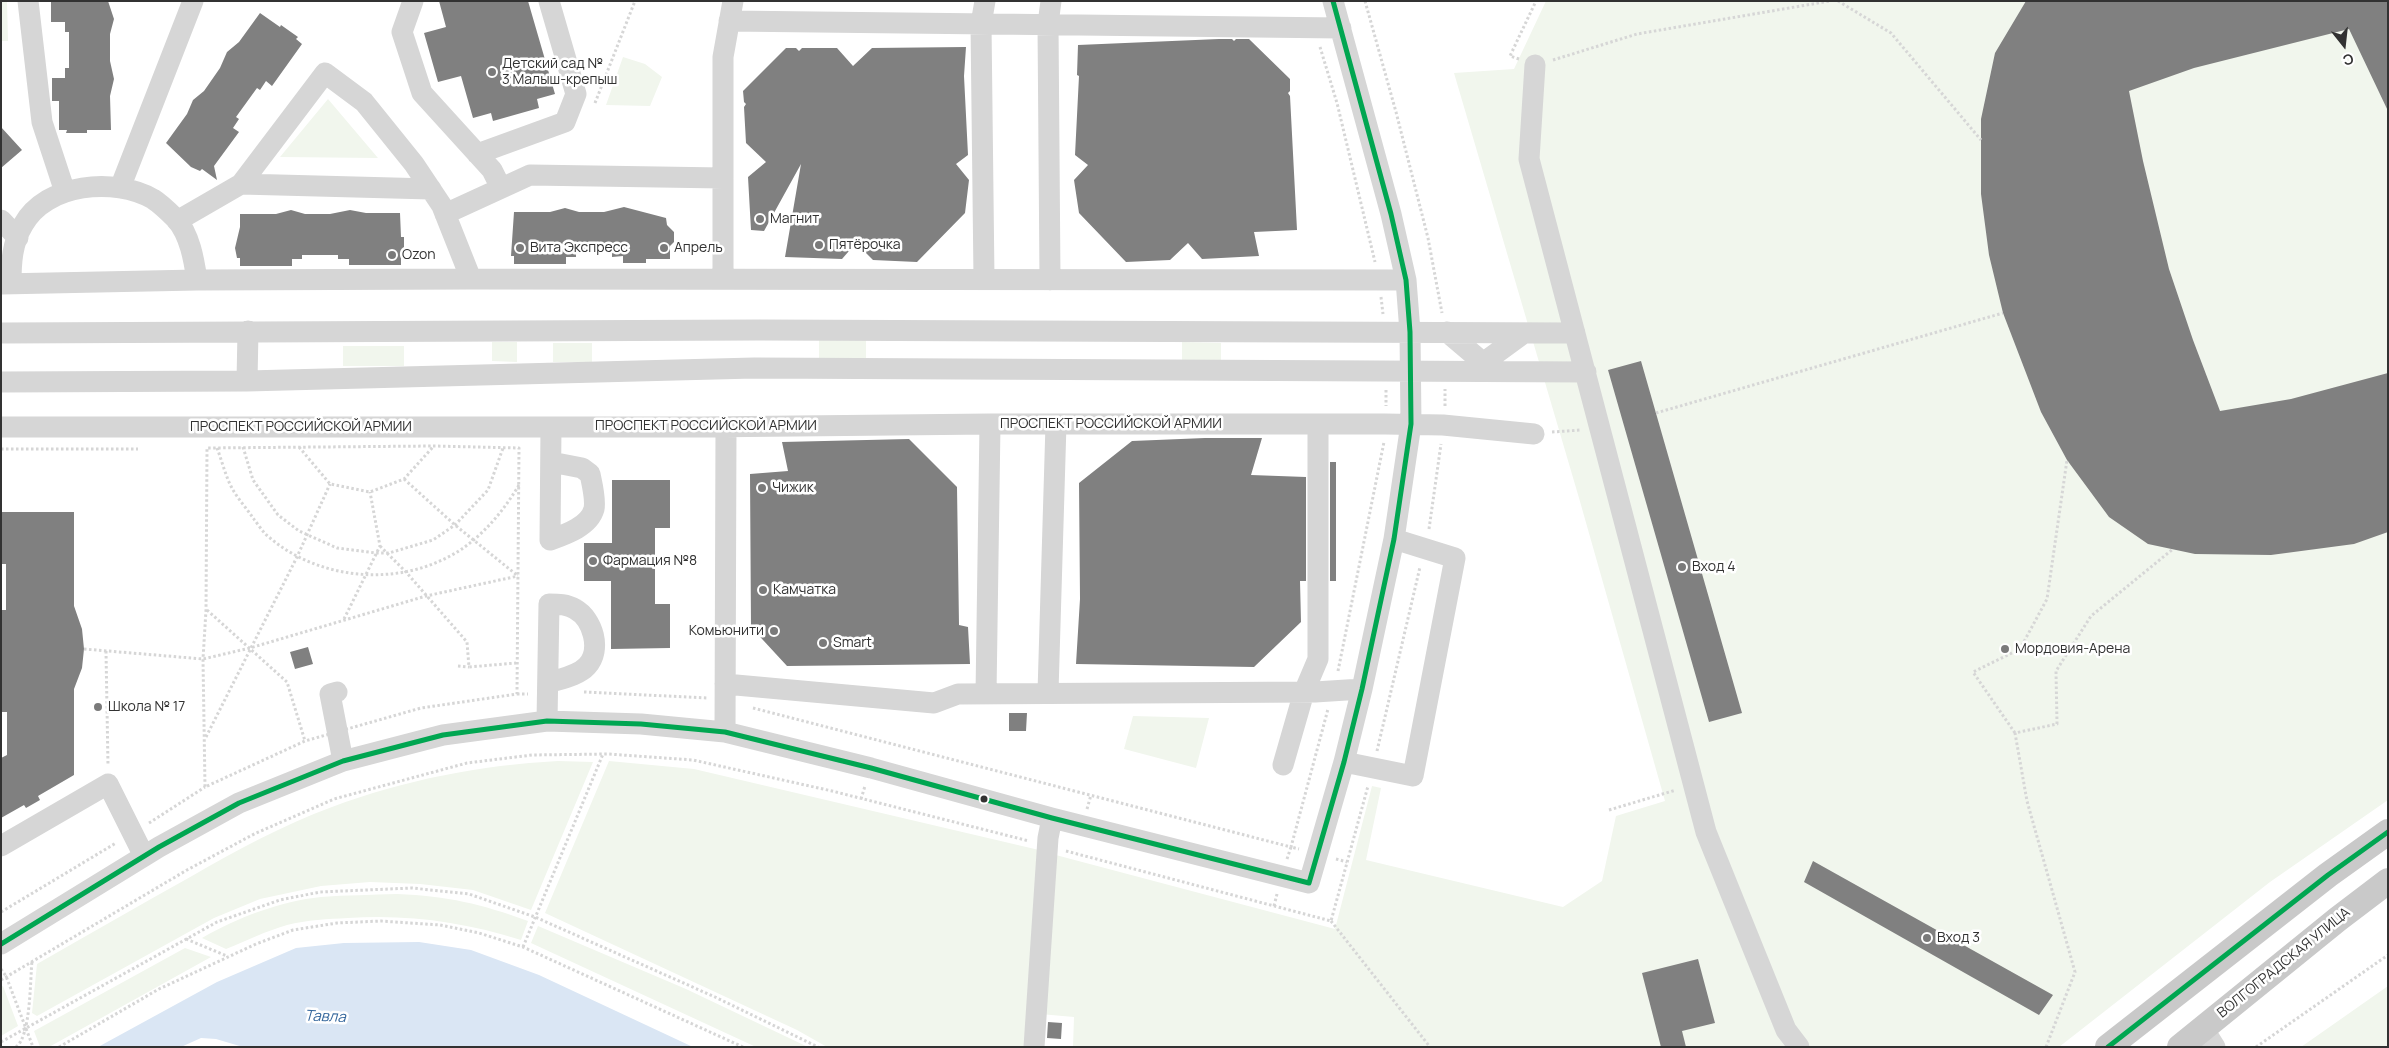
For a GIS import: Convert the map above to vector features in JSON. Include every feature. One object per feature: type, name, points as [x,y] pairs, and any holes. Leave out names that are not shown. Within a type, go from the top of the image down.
[{"type":"main road","points":[[2108,1047],[2132,1037],[2328,875],[2388,832]]},
{"type":"main road","name":"ВОЛГОГРАДСКАЯ УЛИЦА","points":[[2180,1047],[2209,1038],[2388,881]]},
{"type":"street","points":[[28,1],[42,122],[65,192]]},
{"type":"street","points":[[120,188],[193,1]]},
{"type":"street","points":[[414,1],[402,32],[422,93],[492,170],[501,188]]},
{"type":"street","points":[[477,154],[565,122],[576,94],[549,1]]},
{"type":"street","points":[[984,279],[981,24],[985,1]]},
{"type":"street","points":[[1050,280],[1048,24],[1051,1]]},
{"type":"street","points":[[1,944],[144,856],[239,802],[343,761],[443,734],[547,721],[641,724],[725,732],[871,768],[1052,818],[1309,883],[1344,762],[1362,689],[1394,538],[1411,424],[1410,332],[1406,280],[1391,214],[1333,1]]},
{"type":"street","points":[[723,278],[723,57],[731,11],[981,24],[1341,28]]},
{"type":"street","points":[[1535,65],[1529,159],[1694,784],[1710,841],[1786,1030],[1799,1047]]},
{"type":"street","points":[[177,221],[241,184],[325,73],[364,102],[414,164],[445,214],[471,279]]},
{"type":"street","points":[[445,214],[530,175],[723,178]]},
{"type":"street","points":[[241,184],[431,189]]},
{"type":"street","points":[[197,280],[193,254],[177,221],[154,199],[120,188],[94,186],[65,192],[42,204],[23,224],[12,253],[6,284],[197,280],[723,278],[1406,280]]},
{"type":"street","points":[[1,220],[18,238]]},
{"type":"street","points":[[1,333],[248,331],[1447,332],[1511,336],[1576,333]]},
{"type":"street","points":[[247,381],[248,331]]},
{"type":"street","points":[[1447,332],[1483,368]]},
{"type":"street","points":[[1483,368],[1511,336]]},
{"type":"street","points":[[1511,336],[1540,372]]},
{"type":"street","points":[[1,382],[247,381],[754,368],[1411,370],[1483,368],[1540,372],[1586,372]]},
{"type":"street","points":[[986,694],[990,424]]},
{"type":"street","name":"ПРОСПЕКТ РОССИЙСКОЙ АРМИИ","points":[[1,427],[726,427],[990,424],[1411,424],[1443,425],[1534,434]]},
{"type":"street","points":[[1048,692],[1056,424]]},
{"type":"street","points":[[1283,765],[1304,692],[1318,659],[1318,425]]},
{"type":"street","points":[[551,427],[551,462]]},
{"type":"street","points":[[725,732],[726,427]]},
{"type":"street","points":[[1344,762],[1413,776],[1455,558],[1394,538]]},
{"type":"street","points":[[547,721],[548,688]]},
{"type":"street","points":[[725,692],[934,703],[958,694],[1304,692],[1362,689]]},
{"type":"street","points":[[337,692],[330,694],[343,761]]},
{"type":"street","points":[[1,846],[108,784],[144,856]]},
{"type":"street","points":[[1034,1047],[1048,838],[1052,818]]},
{"type":"path","points":[[1536,1],[1510,56],[1535,65],[1636,34],[1830,1]]},
{"type":"path","points":[[1838,1],[1891,33],[1981,140]]},
{"type":"path","points":[[1314,27],[1336,103],[1378,280],[1384,332]]},
{"type":"path","points":[[1656,413],[2003,313]]},
{"type":"path","points":[[582,692],[704,697],[725,692],[1291,847],[1342,658],[1384,445],[1385,370]]},
{"type":"path","points":[[300,447],[330,484],[370,492],[404,479],[434,446]]},
{"type":"path","points":[[205,787],[206,739],[203,659],[206,610],[207,448],[434,446],[519,448],[517,694]]},
{"type":"path","points":[[243,447],[253,480],[278,515],[307,534],[337,548],[376,553],[389,553],[432,540],[455,525],[488,490],[504,448]]},
{"type":"path","points":[[217,448],[233,490],[268,537],[298,557],[318,566],[366,575],[388,575],[406,572],[434,563],[475,539],[508,504],[519,484]]},
{"type":"path","points":[[2046,1047],[2075,972],[2027,801],[2015,733],[1973,672],[2020,649],[2047,598],[2067,460]]},
{"type":"path","points":[[404,479],[455,525],[475,539],[518,576]]},
{"type":"path","points":[[206,739],[250,648],[298,557],[330,484]]},
{"type":"path","points":[[344,619],[380,546],[370,492]]},
{"type":"path","points":[[380,546],[389,553],[467,642],[470,667]]},
{"type":"path","points":[[2015,733],[2058,724],[2056,671],[2091,616],[2173,550]]},
{"type":"path","points":[[84,649],[203,659],[250,648],[426,596],[518,576]]},
{"type":"path","points":[[206,610],[287,682],[305,741]]},
{"type":"path","points":[[106,651],[108,784]]},
{"type":"path","points":[[458,666],[470,667],[516,663]]},
{"type":"path","points":[[1,912],[205,787],[305,741],[421,708],[548,688]]},
{"type":"path","points":[[523,947],[603,754]]},
{"type":"path","points":[[1609,810],[1694,784]]},
{"type":"path","points":[[1,1042],[217,922],[280,900],[320,892],[412,888],[469,894],[534,917],[724,1001],[818,1047]]},
{"type":"path","points":[[58,1047],[159,989],[292,930],[337,923],[381,921],[440,925],[480,933],[523,947],[743,1047]]},
{"type":"path","points":[[1331,921],[1430,1047]]},
{"type":"path","points":[[186,939],[228,957]]},
{"type":"path","points":[[2256,1047],[2388,955]]},
{"type":"path","points":[[16,1047],[20,1044],[26,1028],[32,960]]},
{"type":"path","points":[[1,969],[33,1047]]},
{"type":"shaded area","points":[[1,1],[7,1],[8,41],[1,41]]},
{"type":"shaded area","name":"Мордовия-Арена","points":[[1546,1],[2388,1],[2388,800],[2270,882],[2059,1047],[1073,1047],[1074,1017],[1040,1014],[1052,854],[1335,929],[1372,786],[1381,788],[1366,860],[1563,907],[1602,881],[1616,816],[1665,801],[1579,498],[1454,73],[1514,69]]},
{"type":"shaded area","points":[[623,57],[645,64],[662,77],[650,106],[606,105]]},
{"type":"shaded area","points":[[328,99],[378,158],[280,157]]},
{"type":"shaded area","points":[[819,339],[866,339],[866,359],[819,360]]},
{"type":"shaded area","points":[[492,342],[517,342],[517,362],[492,361]]},
{"type":"shaded area","points":[[1182,342],[1221,343],[1221,362],[1182,362]]},
{"type":"shaded area","points":[[553,343],[592,343],[592,362],[553,362]]},
{"type":"shaded area","points":[[343,346],[404,346],[404,366],[343,366]]},
{"type":"shaded area","points":[[1133,716],[1209,718],[1196,768],[1124,749]]},
{"type":"shaded area","points":[[558,761],[593,762],[531,910],[473,890],[420,884],[370,882],[321,886],[260,899],[214,918],[37,1016],[32,1013],[37,964],[226,857],[278,830],[359,797],[443,775],[500,766]]},
{"type":"shaded area","points":[[609,761],[694,769],[1039,850],[1026,1047],[827,1047],[797,1030],[545,913]]},
{"type":"shaded area","points":[[397,894],[464,902],[528,921],[521,940],[457,924],[392,917],[325,919],[295,923],[271,930],[226,949],[202,938],[244,917],[290,902],[321,897]]},
{"type":"shaded area","points":[[538,926],[686,989],[808,1047],[756,1047],[531,943]]},
{"type":"shaded area","points":[[185,948],[211,957],[49,1047],[40,1047],[34,1031]]},
{"type":"shaded area","points":[[3,986],[18,1026],[1,1036],[1,987]]},
{"type":"shaded area","points":[[2388,986],[2388,1047],[2301,1047]]},
{"type":"water","name":"Тавла","points":[[419,942],[471,950],[539,975],[693,1047],[243,1047],[216,1039],[201,1038],[181,1047],[98,1047],[217,982],[296,948],[344,943]]},
{"type":"building","points":[[51,1],[108,1],[114,19],[110,34],[110,61],[114,79],[110,96],[111,130],[87,130],[87,133],[66,133],[67,130],[59,130],[59,101],[52,101],[52,78],[65,78],[65,68],[69,68],[69,32],[65,32],[65,22],[51,22]]},
{"type":"building","points":[[439,1],[528,1],[555,94],[537,99],[539,108],[493,121],[491,113],[473,118],[461,76],[438,82],[424,33],[446,27]]},
{"type":"building","points":[[2026,1],[2388,1],[2388,111],[2349,29],[2194,68],[2129,91],[2143,161],[2169,269],[2220,411],[2291,399],[2388,373],[2388,532],[2354,544],[2271,555],[2195,554],[2148,544],[2109,517],[2067,460],[2041,412],[2003,313],[1989,255],[1981,194],[1981,119],[1995,53]]},
{"type":"building","points":[[260,13],[298,37],[296,39],[302,44],[272,86],[266,81],[260,90],[257,88],[236,117],[239,119],[233,128],[239,132],[214,166],[217,180],[202,169],[200,171],[191,167],[166,143],[187,114],[193,100],[204,91],[220,68],[227,52],[239,42]]},
{"type":"building","points":[[1232,39],[1234,41],[1236,39],[1249,39],[1290,79],[1290,91],[1288,93],[1290,96],[1297,230],[1254,232],[1259,256],[1202,259],[1188,243],[1170,260],[1126,262],[1079,213],[1074,180],[1088,165],[1075,155],[1079,76],[1077,75],[1078,45]]},
{"type":"building","points":[[966,47],[964,76],[968,155],[956,164],[969,180],[965,213],[917,262],[873,260],[856,243],[842,259],[785,257],[801,164],[764,231],[751,230],[748,177],[766,162],[746,143],[744,107],[746,104],[743,91],[786,48],[796,48],[799,51],[802,48],[837,48],[853,66],[872,48]]},
{"type":"building","points":[[1,127],[22,150],[1,168]]},
{"type":"building","points":[[624,207],[666,218],[667,225],[674,232],[674,242],[670,246],[670,259],[646,259],[646,263],[623,263],[623,256],[612,257],[612,252],[576,253],[576,257],[566,257],[566,264],[514,264],[514,256],[511,256],[514,212],[550,212],[565,208],[579,212],[604,212]]},
{"type":"building","points":[[291,210],[305,214],[330,214],[350,210],[366,213],[400,213],[401,237],[404,237],[404,257],[401,257],[401,265],[349,265],[349,259],[338,259],[338,255],[302,255],[302,259],[292,259],[292,266],[240,266],[240,258],[237,258],[235,248],[240,227],[240,214],[276,214]]},
{"type":"building","name":"Вход 4","points":[[1641,361],[1742,713],[1709,722],[1608,370]]},
{"type":"building","points":[[1262,438],[1251,475],[1306,477],[1306,581],[1300,581],[1301,622],[1254,667],[1076,664],[1080,599],[1079,483],[1132,441]]},
{"type":"building","points":[[909,439],[957,487],[959,625],[968,627],[970,664],[787,666],[751,627],[750,474],[788,471],[782,442]]},
{"type":"building","points":[[1330,462],[1336,462],[1336,581],[1330,581]]},
{"type":"building","points":[[612,480],[670,480],[670,528],[655,528],[655,604],[670,604],[670,648],[611,649],[611,581],[584,581],[584,543],[612,543]]},
{"type":"building","points":[[1,512],[74,512],[74,606],[82,629],[84,649],[82,668],[74,689],[74,775],[38,796],[40,800],[26,808],[24,805],[1,818],[1,758],[7,755],[7,712],[1,712],[1,610],[6,610],[6,564],[1,564]]},
{"type":"building","points":[[308,647],[313,664],[295,669],[290,652]]},
{"type":"building","points":[[1009,713],[1027,713],[1026,731],[1009,731]]},
{"type":"building","name":"Вход 3","points":[[1813,861],[2053,995],[2039,1015],[1804,882]]},
{"type":"building","points":[[1698,959],[1715,1023],[1682,1031],[1686,1047],[1661,1047],[1642,973]]},
{"type":"building","points":[[1048,1022],[1062,1023],[1061,1039],[1047,1038]]},
{"type":"transit line","points":[[1,944],[159,847],[239,803],[343,761],[443,735],[547,721],[641,724],[725,732],[871,768],[1052,818],[1309,883],[1344,762],[1362,689],[1394,539],[1411,424],[1410,332],[1406,280],[1391,214],[1333,1]]},
{"type":"transit line","points":[[2108,1047],[2328,875],[2388,832]]},
{"type":"place","name":"Детский сад № 3 Малыш-крепыш","points":[[492,72]]},
{"type":"place","name":"Магнит","points":[[760,219]]},
{"type":"place","name":"Пятёрочка","points":[[819,245]]},
{"type":"place","name":"Вита Экспресс","points":[[520,248]]},
{"type":"place","name":"Апрель","points":[[664,248]]},
{"type":"place","name":"Ozon","points":[[392,255]]},
{"type":"place","name":"Чижик","points":[[762,488]]},
{"type":"place","name":"Фармация №8","points":[[593,561]]},
{"type":"place","name":"Вход 4","points":[[1682,567]]},
{"type":"place","name":"Камчатка","points":[[763,590]]},
{"type":"place","name":"Комьюнити","points":[[774,631]]},
{"type":"place","name":"Smart","points":[[823,643]]},
{"type":"place","name":"Мордовия-Арена","points":[[2005,649]]},
{"type":"place","name":"Школа № 17","points":[[98,707]]},
{"type":"place","name":"Вход 3","points":[[1927,938]]}]
